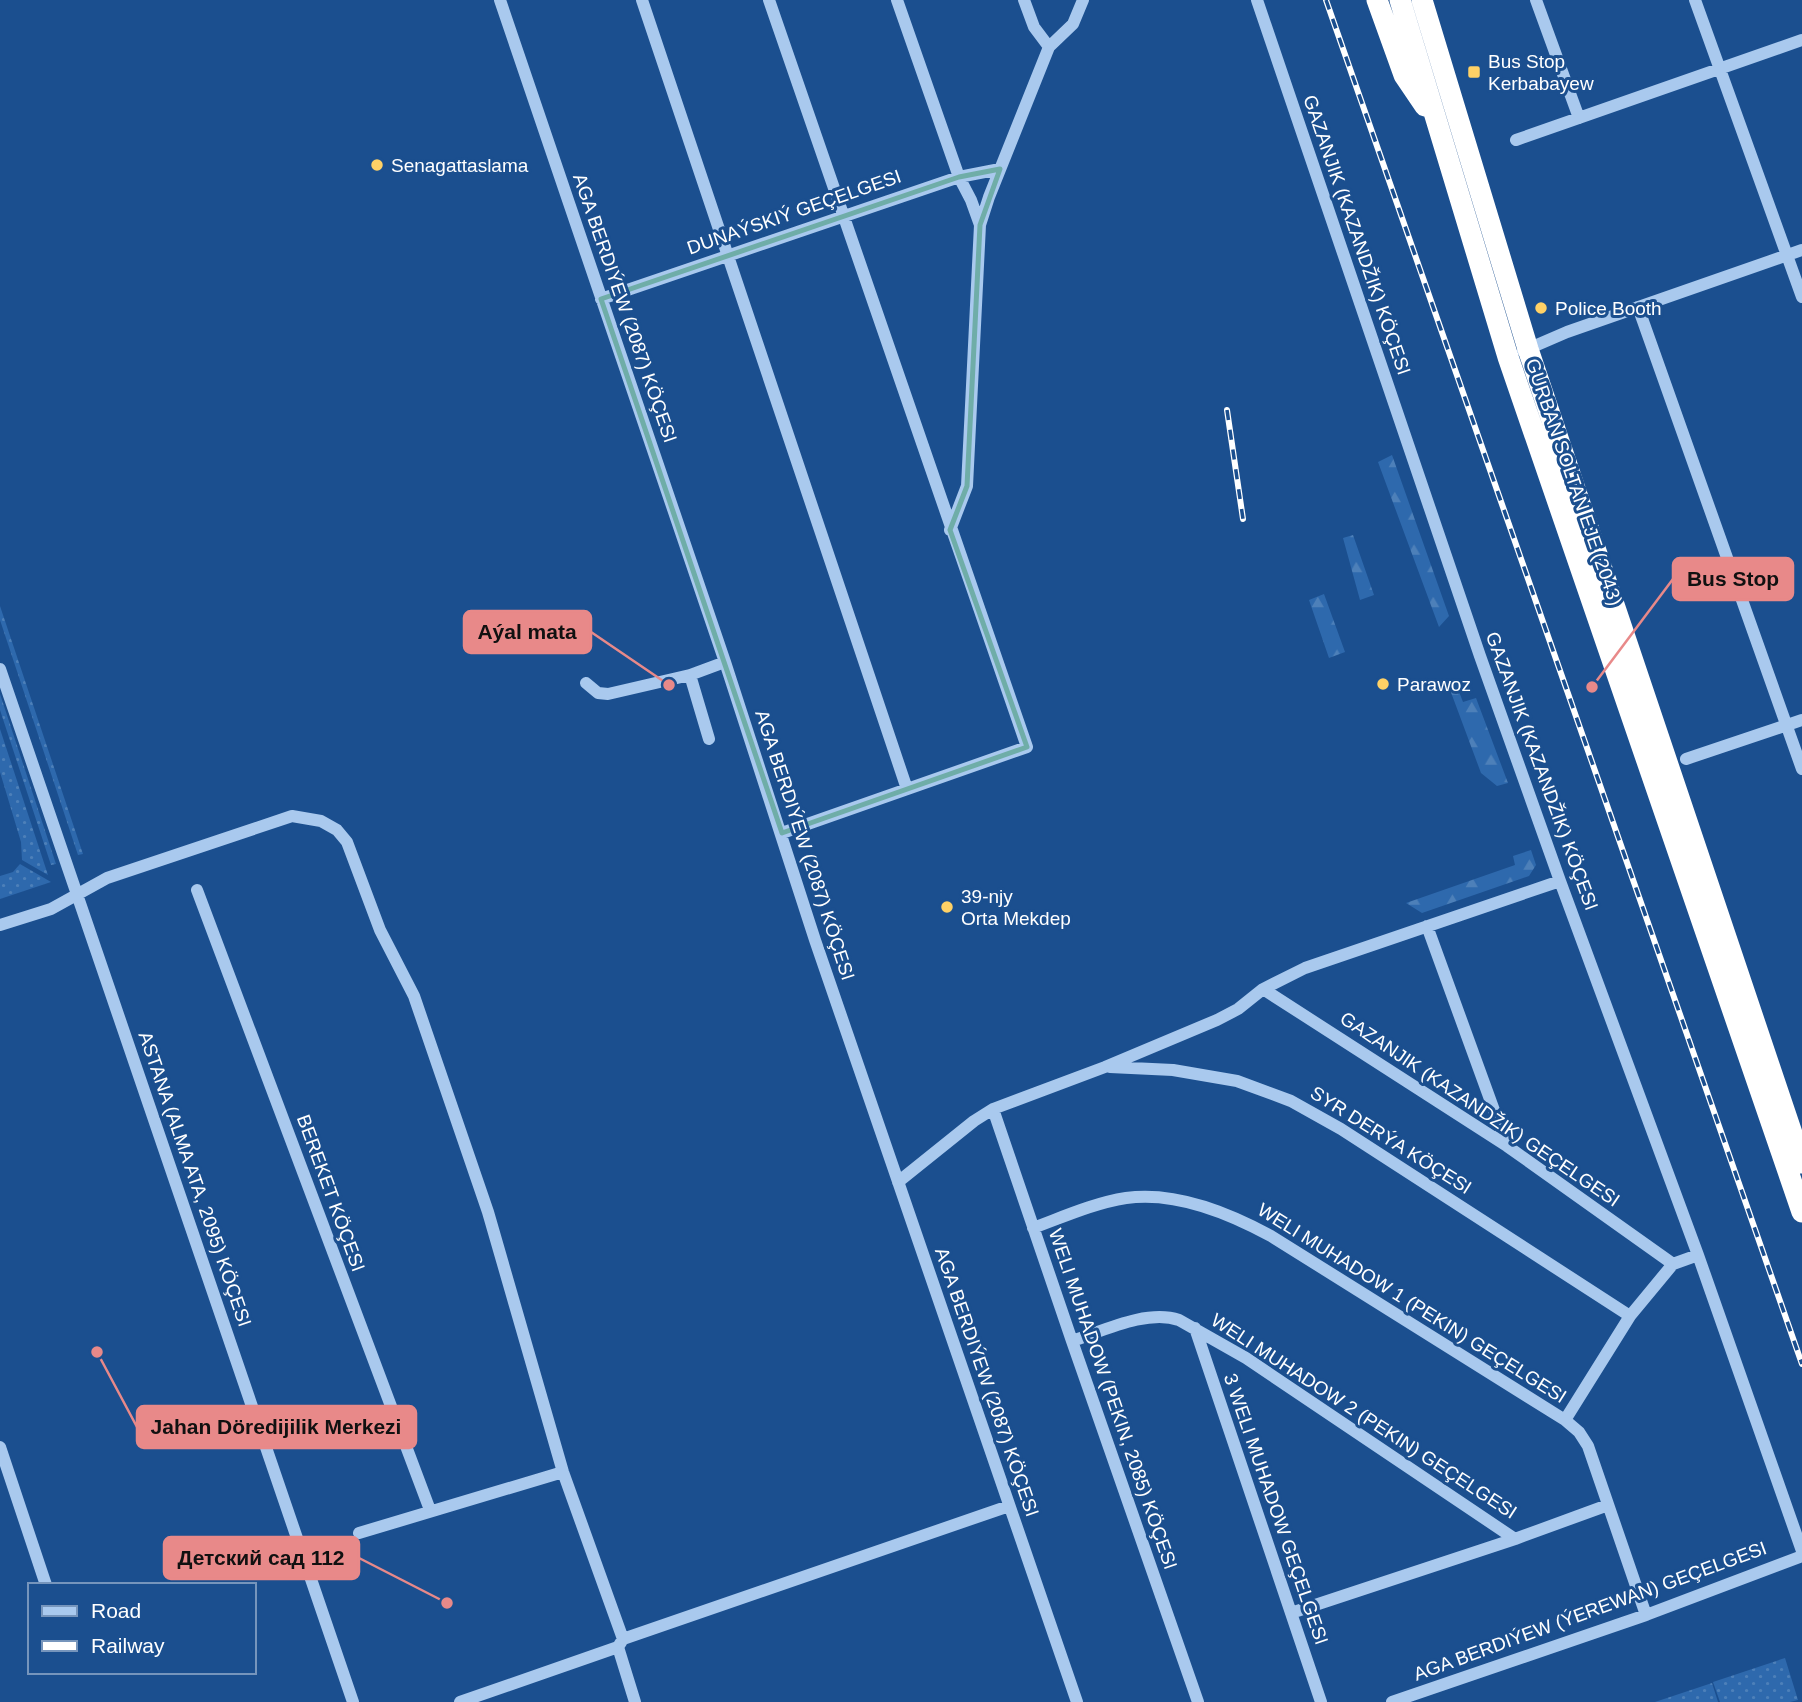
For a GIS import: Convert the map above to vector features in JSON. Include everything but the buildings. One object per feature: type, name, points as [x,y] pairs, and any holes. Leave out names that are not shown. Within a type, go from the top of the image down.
[{"type":"highway","points":[[1377,0],[1404,75],[1439,128]]},
{"type":"highway","name":"GURBAN SOLTAN EJE (2043)","points":[[1400,0],[1439,128],[1802,1163]]},
{"type":"highway","name":"GURBAN SOLTAN EJE (2043)","points":[[1422,0],[1518,353],[1802,1212]]},
{"type":"street","name":"AGA BERDIÝEW (2087) KÖÇESI","points":[[500,0],[782,832],[815,940],[1077,1702]]},
{"type":"street","points":[[642,0],[907,789]]},
{"type":"street","points":[[769,0],[1027,747],[782,832]]},
{"type":"street","points":[[897,0],[959,177],[980,225]]},
{"type":"street","points":[[1024,0],[1034,27],[1049,47]]},
{"type":"street","points":[[950,530],[967,486],[980,225],[1049,47],[1073,24],[1083,0]]},
{"type":"street","name":"GAZANJIK (KAZANDŽIK) KÖÇESI","points":[[1257,0],[1480,656],[1698,1255],[1802,1553]]},
{"type":"street","points":[[1536,0],[1579,118]]},
{"type":"street","points":[[1695,0],[1802,297]]},
{"type":"street","points":[[1516,140],[1802,40]]},
{"type":"street","name":"DUNAÝSKIÝ GEÇELGESI","points":[[601,299],[959,177],[1000,169]]},
{"type":"street","points":[[1518,353],[1567,332],[1802,250]]},
{"type":"street","points":[[1638,307],[1802,769]]},
{"type":"street","points":[[586,682],[598,694],[608,694],[690,675],[725,662]]},
{"type":"street","name":"ASTANA (ALMA ATA, 2095) KÖÇESI","points":[[0,669],[353,1702]]},
{"type":"street","points":[[690,675],[709,739]]},
{"type":"street","points":[[1686,759],[1802,720]]},
{"type":"street","points":[[0,925],[51,909],[107,878],[292,817],[321,821],[337,830],[347,842],[380,930],[414,996],[488,1212],[563,1472],[621,1643],[635,1702]]},
{"type":"street","points":[[898,1182],[993,1109],[1105,1067],[1217,1020],[1238,1009],[1263,989],[1305,968],[1560,881]]},
{"type":"street","name":"BEREKET KÖÇESI","points":[[197,890],[430,1510]]},
{"type":"street","points":[[1427,926],[1507,1146]]},
{"type":"street","name":"GAZANJIK (KAZANDŽIK) GEÇELGESI","points":[[1263,989],[1507,1146],[1673,1264]]},
{"type":"street","name":"SYR DERÝA KÖÇESI","points":[[1105,1067],[1173,1070],[1237,1081],[1291,1101],[1341,1129],[1630,1316]]},
{"type":"street","name":"WELI MUHADOW (PEKIN, 2085) KÖÇESI","points":[[993,1109],[1198,1702]]},
{"type":"street","name":"WELI MUHADOW 1 (PEKIN) GEÇELGESI","points":[[1033,1228],[1128,1198],[1148,1197],[1175,1201],[1228,1215],[1271,1236],[1565,1420],[1579,1432],[1588,1446],[1646,1615]]},
{"type":"street","points":[[1565,1420],[1630,1316],[1673,1264],[1698,1255]]},
{"type":"street","name":"WELI MUHADOW 2 (PEKIN) GEÇELGESI","points":[[1072,1341],[1157,1315],[1168,1316],[1195,1328],[1314,1403],[1515,1539]]},
{"type":"street","name":"3 WELI MUHADOW GEÇELGESI","points":[[1195,1328],[1321,1702]]},
{"type":"street","points":[[0,1447],[45,1583]]},
{"type":"street","points":[[359,1533],[563,1472]]},
{"type":"street","points":[[1291,1613],[1515,1539],[1608,1505]]},
{"type":"street","points":[[460,1702],[1009,1506]]},
{"type":"street","name":"AGA BERDIÝEW (ÝEREWAN) GEÇELGESI","points":[[1392,1702],[1646,1615],[1802,1553]]},
{"type":"highlighted area","points":[[1000,169],[980,225],[967,486],[950,530],[1027,747],[782,833],[601,299],[959,177]]},
{"type":"green space","points":[[1392,455],[1449,616],[1439,627],[1378,462]]},
{"type":"green space","points":[[1353,535],[1374,595],[1360,600],[1343,538]]},
{"type":"green space","points":[[1324,594],[1345,652],[1329,658],[1309,600]]},
{"type":"green space","points":[[0,606],[83,854],[78,855],[0,620]]},
{"type":"green space","points":[[1456,684],[1463,702],[1476,698],[1508,783],[1497,786],[1481,773],[1449,687]]},
{"type":"green space","points":[[0,694],[56,864],[51,865],[0,710]]},
{"type":"green space","points":[[0,729],[48,875],[22,860],[21,842],[0,772]]},
{"type":"green space","points":[[1531,850],[1536,865],[1529,876],[1422,913],[1406,903],[1515,865],[1513,856]]},
{"type":"green space","points":[[20,864],[51,882],[0,899],[0,876],[13,872]]},
{"type":"green space","points":[[1785,1658],[1798,1700],[1720,1702],[1713,1682]]},
{"type":"green space","points":[[1712,1683],[1718,1702],[1655,1702]]},
{"type":"railway","points":[[1326,0],[1802,1364]]},
{"type":"railway","points":[[1227,410],[1243,519]]},
{"type":"place","name":"Bus Stop Kerbabayew","points":[[1474,72]]},
{"type":"place","name":"Senagattaslama","points":[[377,165]]},
{"type":"place","name":"Police Booth","points":[[1541,308]]},
{"type":"place","name":"Parawoz","points":[[1383,684]]},
{"type":"place","name":"Aýal mata","points":[[669,685]]},
{"type":"place","name":"Bus Stop","points":[[1592,687]]},
{"type":"place","name":"39-njy Orta Mekdep","points":[[947,907]]},
{"type":"place","name":"Jahan Döredijilik Merkezi","points":[[97,1352]]},
{"type":"place","name":"Детский сад 112","points":[[447,1603]]}]
